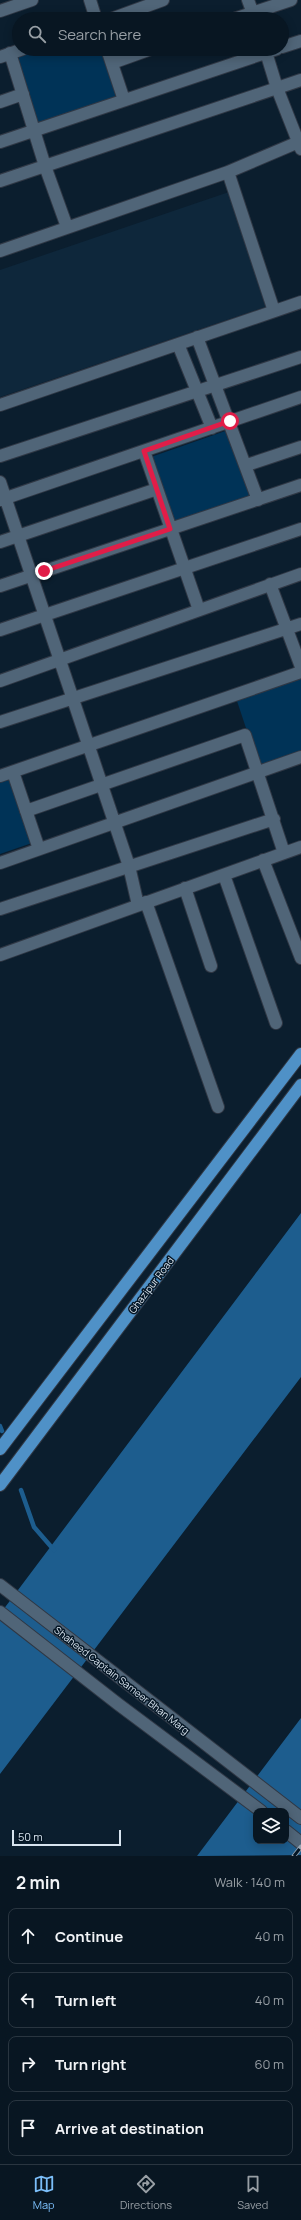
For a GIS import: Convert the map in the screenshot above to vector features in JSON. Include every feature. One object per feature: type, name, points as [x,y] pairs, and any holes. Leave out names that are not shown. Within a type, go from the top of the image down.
[{"type":"main road","name":"Ghazipur Road","points":[[0,1450],[301,1054]]},
{"type":"main road","name":"Ghazipur Road","points":[[0,1485],[301,1085]]},
{"type":"street","points":[[0,11],[32,0]]},
{"type":"street","points":[[90,0],[94,12]]},
{"type":"street","points":[[130,12],[163,0]]},
{"type":"street","points":[[248,0],[252,12]]},
{"type":"street","points":[[263,12],[291,0]]},
{"type":"street","points":[[289,45],[301,41]]},
{"type":"street","points":[[5,55],[23,94],[44,166],[67,227]]},
{"type":"street","points":[[110,56],[124,100]]},
{"type":"street","points":[[112,63],[132,56]]},
{"type":"street","points":[[0,142],[252,56]]},
{"type":"street","points":[[0,250],[228,172],[300,144],[277,88],[271,56]]},
{"type":"street","points":[[0,181],[301,80]]},
{"type":"street","points":[[0,102],[23,94]]},
{"type":"street","points":[[228,172],[274,311]]},
{"type":"street","points":[[0,405],[301,302]]},
{"type":"street","points":[[197,337],[230,421],[258,500]]},
{"type":"street","points":[[178,344],[212,428]]},
{"type":"street","points":[[0,456],[301,357]]},
{"type":"street","points":[[3,499],[301,397]]},
{"type":"street","points":[[246,465],[301,447]]},
{"type":"street","points":[[144,451],[199,610]]},
{"type":"street","points":[[0,482],[3,499],[19,536],[142,904],[218,1107]]},
{"type":"street","points":[[0,586],[301,485]]},
{"type":"street","points":[[0,542],[157,489]]},
{"type":"street","points":[[0,630],[301,529]]},
{"type":"street","points":[[0,681],[301,574]]},
{"type":"street","points":[[270,584],[301,667]]},
{"type":"street","points":[[0,722],[301,624]]},
{"type":"street","points":[[0,776],[301,672]]},
{"type":"street","points":[[26,811],[245,735],[284,853]]},
{"type":"street","points":[[0,863],[258,774],[301,757]]},
{"type":"street","points":[[13,772],[39,850]]},
{"type":"street","points":[[0,909],[274,819]]},
{"type":"street","points":[[0,955],[301,847]]},
{"type":"street","points":[[263,860],[301,958]]},
{"type":"street","points":[[224,874],[276,1023]]},
{"type":"street","points":[[185,888],[211,966]]},
{"type":"street","name":"Shaheed Captain Sameer Bhan Marg","points":[[0,1585],[301,1818]]},
{"type":"street","name":"Shaheed Captain Sameer Bhan Marg","points":[[0,1612],[256,1808]]},
{"type":"street","points":[[289,1833],[301,1843]]},
{"type":"shaded area","points":[[15,56],[105,56],[121,100],[38,128]]},
{"type":"shaded area","points":[[229,192],[268,306],[0,397],[0,270]]},
{"type":"shaded area","points":[[231,429],[257,501],[174,528],[151,457]]},
{"type":"shaded area","points":[[301,676],[301,756],[260,770],[236,698]]},
{"type":"shaded area","points":[[11,778],[32,843],[0,854],[0,781]]},
{"type":"shaded area","points":[[301,1213],[301,1377],[0,1774],[0,1614]]},
{"type":"shaded area","points":[[301,1718],[301,1855],[197,1856]]},
{"type":"waterway","points":[[0,1426],[2,1431]]},
{"type":"waterway","points":[[21,1490],[34,1527],[54,1550]]},
{"type":"railway","points":[[294,1856],[301,1847]]},
{"type":"route","points":[[44,571],[170,529],[144,451],[230,421]]}]
